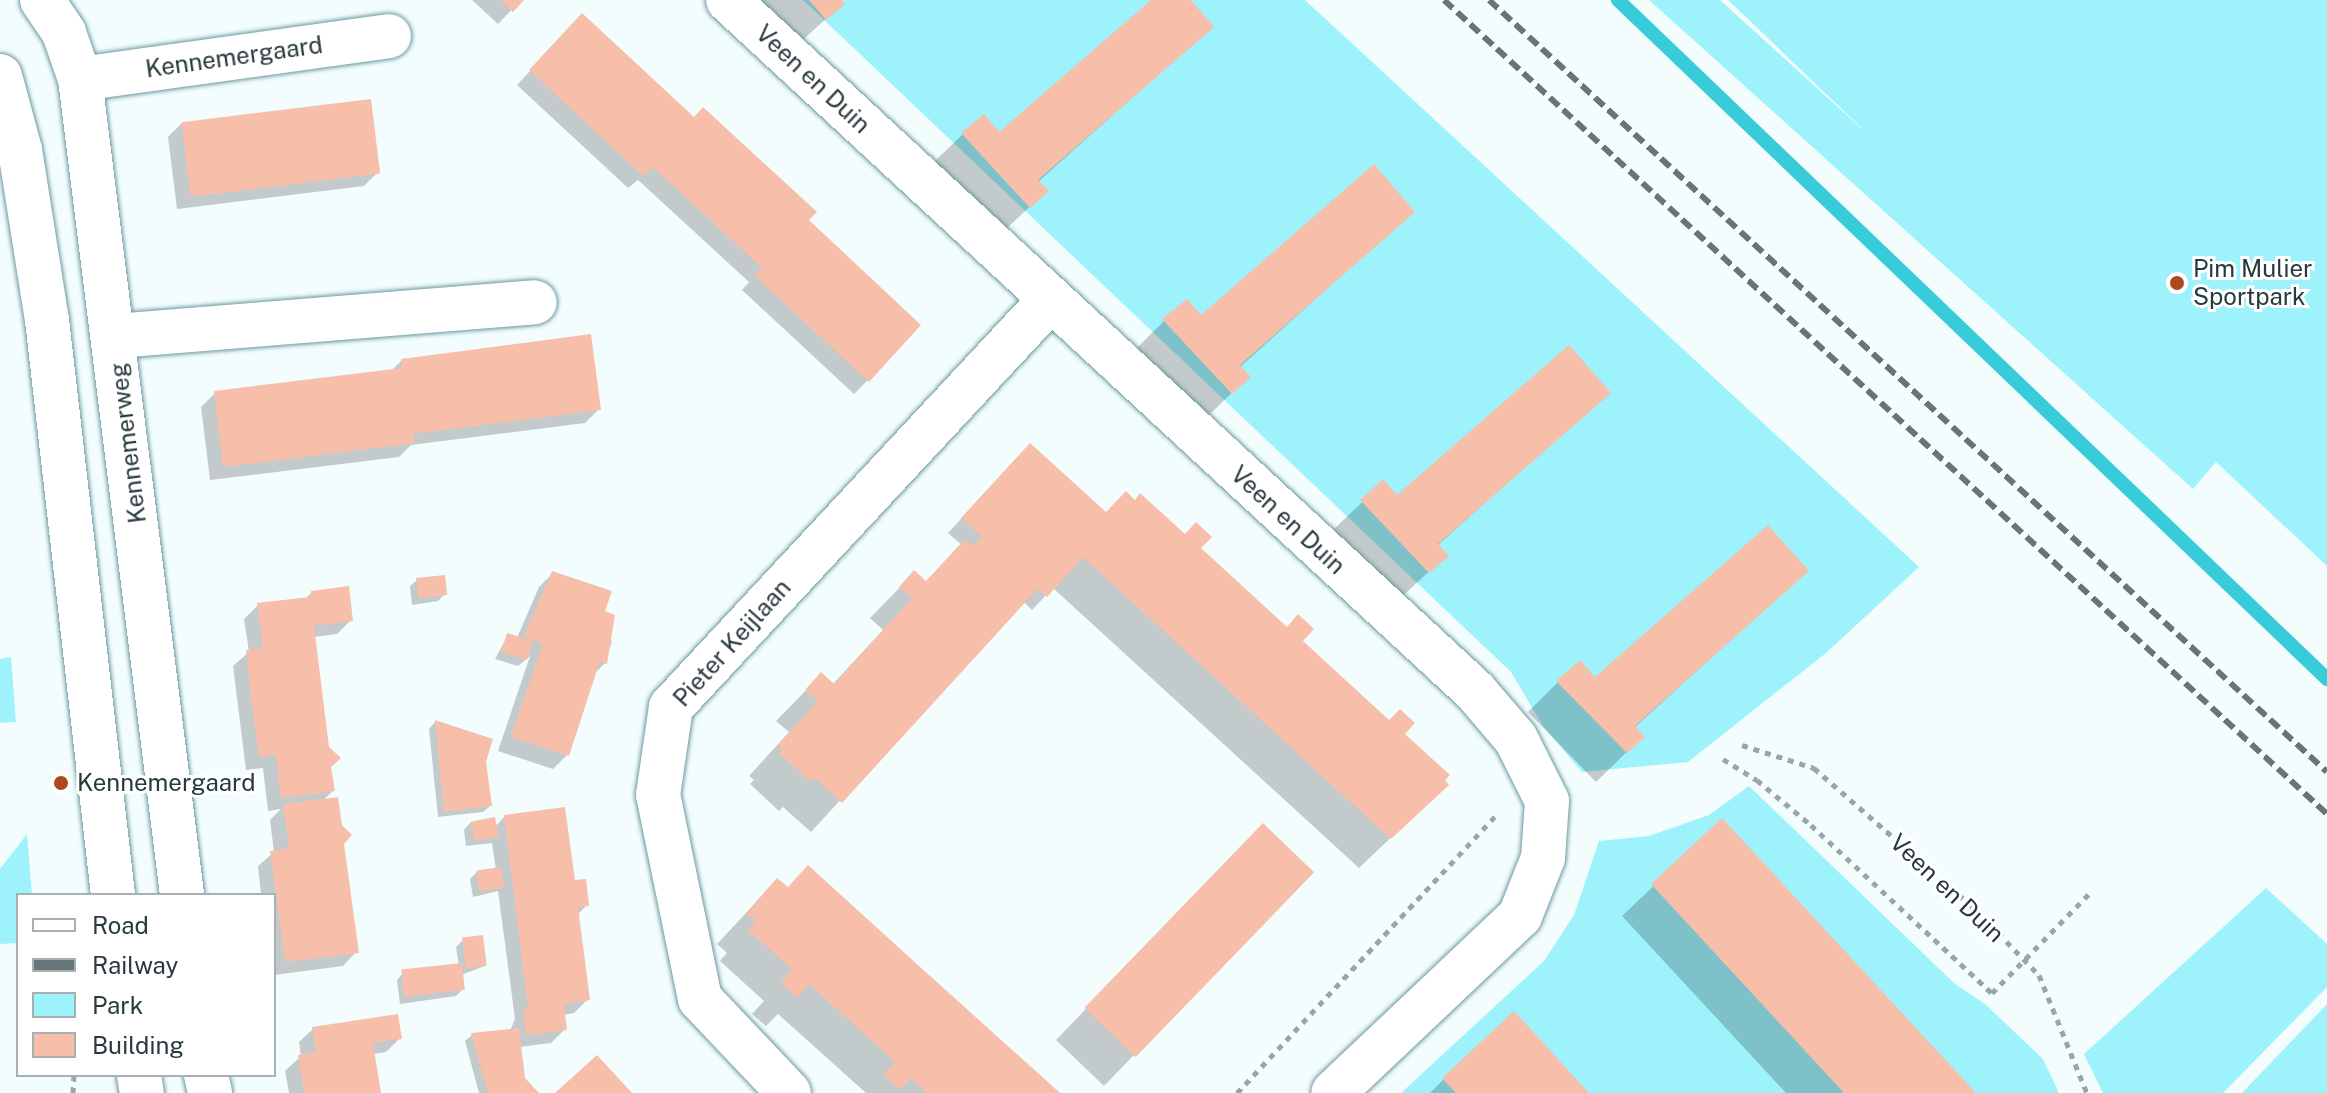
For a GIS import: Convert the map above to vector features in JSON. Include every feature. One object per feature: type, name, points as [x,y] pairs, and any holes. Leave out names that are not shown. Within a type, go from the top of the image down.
[{"type":"street","name":"Kennemerweg","points":[[42,0],[64,33],[80,79],[116,336],[182,893]]},
{"type":"street","name":"Veen en Duin","points":[[728,0],[1475,691],[1516,739],[1547,801]]},
{"type":"street","name":"Kennemergaard","points":[[80,79],[389,36]]},
{"type":"street","points":[[0,76],[20,150],[47,320],[113,893]]},
{"type":"street","name":"Pieter Keijlaan","points":[[789,1093],[700,999],[658,795],[671,707],[1050,300]]},
{"type":"street","points":[[116,336],[535,302]]},
{"type":"street","points":[[1333,1093],[1520,916],[1543,858],[1547,801]]},
{"type":"path","name":"Veen en Duin","points":[[1742,745],[1814,768],[1973,907],[2039,975],[2087,1093]]},
{"type":"path","points":[[1723,759],[1757,780],[1811,825],[1992,993],[2093,890]]},
{"type":"path","points":[[1237,1093],[1513,798],[1547,801]]},
{"type":"green space","points":[[803,0],[1305,0],[1919,567],[1826,653],[1688,762],[1582,772],[1543,726],[1511,672]]},
{"type":"green space","name":"Pim Mulier Sportpark","points":[[1649,0],[1720,0],[1872,138],[1728,0],[2327,0],[2327,566],[2216,462],[2193,489]]},
{"type":"green space","points":[[11,657],[16,722],[0,723],[0,659]]},
{"type":"green space","points":[[1749,786],[1955,984],[1985,1004],[2043,1059],[2059,1093],[1401,1093],[1544,961],[1574,915],[1599,841],[1649,836],[1709,815]]},
{"type":"green space","points":[[27,834],[32,893],[16,893],[16,943],[0,944],[0,869]]},
{"type":"green space","points":[[2266,888],[2327,944],[2327,987],[2223,1093],[2103,1093],[2084,1054]]},
{"type":"green space","points":[[2327,1004],[2327,1093],[2242,1093]]},
{"type":"building","points":[[500,0],[524,0],[513,12]]},
{"type":"building","points":[[809,0],[842,0],[845,4],[826,20]]},
{"type":"building","points":[[1151,0],[1191,0],[1214,27],[1038,180],[1049,191],[1030,208],[961,133],[984,114],[999,132]]},
{"type":"building","points":[[582,13],[694,117],[703,107],[817,212],[809,220],[921,325],[869,382],[754,275],[762,268],[653,167],[643,176],[529,70]]},
{"type":"building","points":[[371,99],[380,173],[191,197],[181,122]]},
{"type":"building","points":[[1374,164],[1415,212],[1240,365],[1251,377],[1232,394],[1162,319],[1187,299],[1201,315]]},
{"type":"building","points":[[591,334],[601,410],[413,434],[415,443],[223,467],[214,391],[402,368],[401,359]]},
{"type":"building","points":[[1569,345],[1611,393],[1438,544],[1449,556],[1429,573],[1360,500],[1383,479],[1397,495]]},
{"type":"building","points":[[1030,443],[1106,512],[1126,491],[1135,500],[1140,493],[1185,534],[1196,522],[1212,537],[1201,548],[1287,627],[1298,614],[1314,629],[1303,641],[1389,720],[1400,709],[1415,723],[1405,734],[1450,775],[1445,780],[1449,785],[1391,839],[1083,557],[1047,597],[1038,589],[1030,597],[842,803],[815,778],[811,782],[779,753],[782,749],[778,745],[818,701],[805,690],[821,672],[834,684],[912,598],[899,587],[914,570],[926,581],[965,539],[973,546],[982,537],[961,518]]},
{"type":"building","points":[[1768,525],[1809,571],[1635,726],[1645,737],[1627,753],[1556,681],[1580,660],[1595,677]]},
{"type":"building","points":[[552,571],[612,591],[605,611],[615,615],[607,664],[600,661],[569,756],[511,737],[543,643],[524,637]]},
{"type":"building","points":[[445,575],[447,595],[418,598],[416,578]]},
{"type":"building","points":[[349,586],[353,621],[314,626],[329,747],[341,758],[331,767],[335,791],[281,798],[276,755],[259,757],[252,705],[246,650],[263,648],[257,603],[310,597],[311,601],[311,591]]},
{"type":"building","points":[[507,633],[533,641],[527,660],[501,652]]},
{"type":"building","points":[[435,720],[493,739],[486,762],[492,806],[444,812]]},
{"type":"building","points":[[338,797],[342,825],[352,835],[344,844],[359,953],[285,962],[270,851],[289,848],[283,804]]},
{"type":"building","points":[[565,807],[575,880],[586,879],[589,906],[578,907],[590,1000],[564,1004],[567,1030],[526,1035],[523,1009],[528,1008],[504,815]]},
{"type":"building","points":[[495,817],[499,837],[474,841],[470,822]]},
{"type":"building","points":[[1722,818],[1976,1093],[1844,1093],[1651,884]]},
{"type":"building","points":[[1263,823],[1314,872],[1136,1057],[1084,1008]]},
{"type":"building","points":[[808,865],[1060,1093],[927,1093],[911,1078],[900,1090],[883,1075],[895,1062],[809,984],[797,998],[781,982],[792,969],[748,930],[756,922],[746,913],[777,878],[788,887]]},
{"type":"building","points":[[501,867],[504,888],[479,891],[476,870]]},
{"type":"building","points":[[483,935],[487,966],[466,968],[462,938]]},
{"type":"building","points":[[462,963],[465,990],[404,996],[401,969]]},
{"type":"building","points":[[1514,1011],[1589,1093],[1456,1093],[1442,1078]]},
{"type":"building","points":[[398,1014],[402,1039],[373,1043],[381,1093],[304,1093],[298,1055],[316,1052],[312,1027]]},
{"type":"building","points":[[519,1028],[525,1078],[539,1093],[488,1093],[471,1033]]},
{"type":"building","points":[[597,1055],[632,1093],[555,1093]]},
{"type":"waterway","points":[[1618,0],[2327,679]]},
{"type":"railway","points":[[1444,0],[2327,814]]},
{"type":"railway","points":[[1489,0],[2327,772]]},
{"type":"place","name":"Pim Mulier Sportpark","points":[[2177,283]]},
{"type":"place","name":"Kennemergaard","points":[[61,783]]}]
